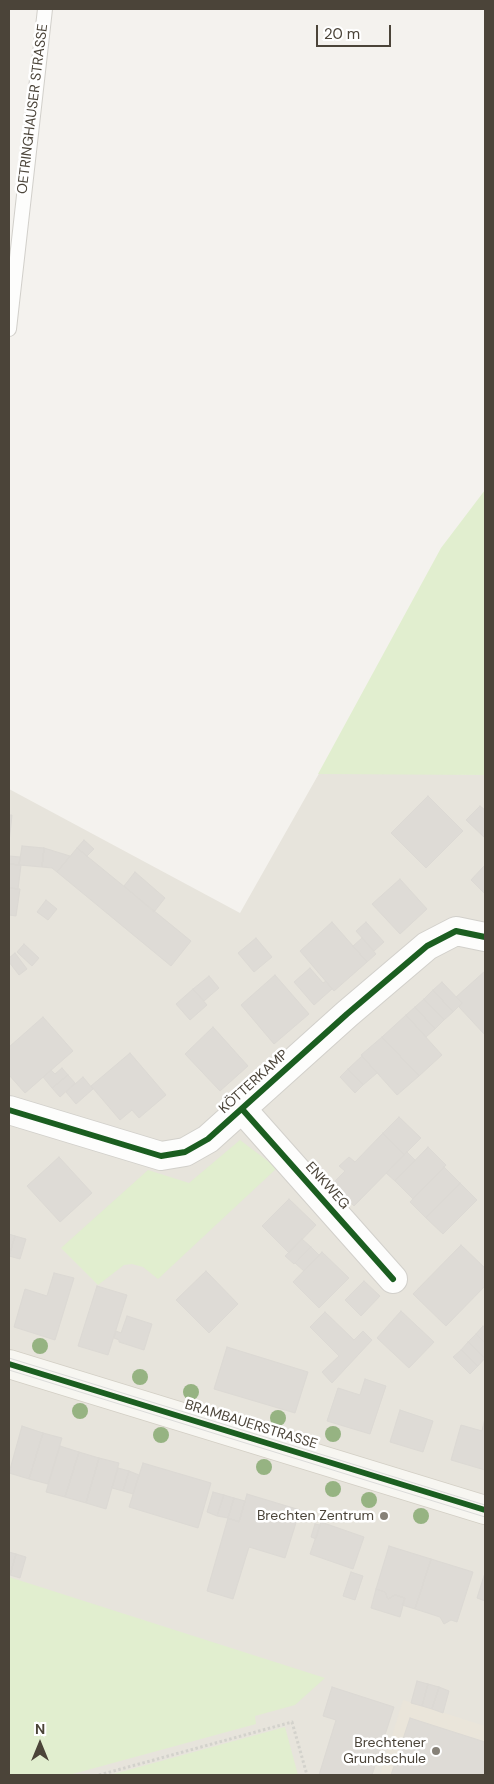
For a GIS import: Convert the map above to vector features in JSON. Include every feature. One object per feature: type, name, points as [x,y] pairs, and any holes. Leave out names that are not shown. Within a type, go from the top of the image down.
[{"type":"main road","name":"BRAMBAUERSTRASSE","points":[[9,1364],[485,1510]]},
{"type":"street","name":"KÖTTERKAMP","points":[[9,1110],[161,1156],[185,1152],[208,1139],[242,1110],[347,1014],[426,946],[456,931],[485,936]]},
{"type":"street","name":"ENKWEG","points":[[242,1110],[393,1279]]},
{"type":"lane","name":"OETRINGHAUSER STRASSE","points":[[9,329],[45,9]]},
{"type":"path","points":[[98,1775],[292,1722],[306,1775]]},
{"type":"shaded area","points":[[321,770],[485,775],[485,1775],[9,1775],[9,789],[240,913]]},
{"type":"shaded area","name":"Brechtener Grundschule","points":[[403,1700],[485,1726],[485,1775],[380,1775]]},
{"type":"green space","points":[[485,490],[485,775],[318,774],[441,548]]},
{"type":"green space","points":[[240,1140],[277,1168],[158,1279],[143,1267],[132,1264],[124,1265],[98,1285],[61,1248],[148,1170],[189,1183]]},
{"type":"green space","points":[[9,1577],[325,1678],[295,1705],[255,1716],[256,1724],[69,1775],[9,1775]]},
{"type":"green space","points":[[285,1727],[298,1775],[110,1775]]},
{"type":"building","points":[[428,796],[463,831],[426,868],[391,833]]},
{"type":"building","points":[[480,806],[485,810],[485,838],[466,820]]},
{"type":"building","points":[[9,815],[12,815],[9,842]]},
{"type":"building","points":[[84,840],[94,849],[87,856],[77,848]]},
{"type":"building","points":[[22,846],[44,848],[42,867],[19,865]]},
{"type":"building","points":[[44,848],[70,856],[57,872],[52,868],[42,867]]},
{"type":"building","points":[[77,848],[191,941],[171,966],[57,872]]},
{"type":"building","points":[[9,856],[20,857],[19,865],[9,864]]},
{"type":"building","points":[[9,864],[21,865],[18,889],[9,888]]},
{"type":"building","points":[[485,865],[485,894],[471,880]]},
{"type":"building","points":[[135,872],[165,898],[154,912],[124,886]]},
{"type":"building","points":[[400,879],[427,909],[400,934],[372,904]]},
{"type":"building","points":[[9,888],[20,889],[16,916],[9,915]]},
{"type":"building","points":[[46,900],[57,909],[48,920],[37,912]]},
{"type":"building","points":[[332,922],[367,962],[334,991],[300,951]]},
{"type":"building","points":[[366,922],[384,942],[374,951],[356,931]]},
{"type":"building","points":[[256,938],[272,957],[254,972],[238,953]]},
{"type":"building","points":[[362,938],[376,954],[367,962],[353,946]]},
{"type":"building","points":[[24,944],[39,958],[32,966],[17,952]]},
{"type":"building","points":[[15,953],[27,969],[19,975],[9,962],[9,958]]},
{"type":"building","points":[[310,968],[323,983],[326,981],[332,989],[314,1005],[294,982]]},
{"type":"building","points":[[485,971],[485,1035],[459,1007],[462,1003],[456,997]]},
{"type":"building","points":[[275,975],[309,1014],[274,1044],[241,1005]]},
{"type":"building","points":[[209,976],[219,988],[204,1001],[193,989]]},
{"type":"building","points":[[442,982],[462,1003],[453,1012],[433,990]]},
{"type":"building","points":[[193,989],[207,1005],[190,1020],[176,1004]]},
{"type":"building","points":[[433,990],[453,1012],[444,1020],[424,999]]},
{"type":"building","points":[[424,999],[444,1020],[435,1029],[415,1007]]},
{"type":"building","points":[[415,1007],[435,1029],[426,1037],[406,1015]]},
{"type":"building","points":[[406,1015],[442,1055],[419,1076],[382,1037]]},
{"type":"building","points":[[43,1017],[73,1051],[25,1093],[9,1075],[9,1047]]},
{"type":"building","points":[[213,1027],[248,1066],[220,1091],[185,1054]]},
{"type":"building","points":[[382,1037],[419,1076],[397,1095],[361,1055]]},
{"type":"building","points":[[130,1053],[166,1095],[139,1118],[132,1110],[120,1120],[91,1086]]},
{"type":"building","points":[[362,1056],[377,1073],[363,1085],[348,1069]]},
{"type":"building","points":[[62,1068],[68,1075],[52,1088],[43,1077],[51,1070],[55,1074]]},
{"type":"building","points":[[348,1069],[363,1085],[355,1093],[340,1077]]},
{"type":"building","points":[[68,1075],[75,1083],[60,1097],[52,1088]]},
{"type":"building","points":[[83,1077],[93,1089],[76,1104],[66,1092]]},
{"type":"building","points":[[399,1117],[421,1138],[404,1155],[383,1133]]},
{"type":"building","points":[[383,1133],[404,1155],[354,1206],[332,1184],[345,1171],[339,1166],[349,1157],[355,1162]]},
{"type":"building","points":[[428,1147],[446,1165],[413,1199],[395,1181]]},
{"type":"building","points":[[407,1152],[415,1160],[395,1181],[386,1173]]},
{"type":"building","points":[[59,1157],[92,1193],[60,1222],[27,1186]]},
{"type":"building","points":[[444,1167],[460,1183],[426,1218],[410,1202]]},
{"type":"building","points":[[460,1183],[477,1200],[443,1234],[426,1218]]},
{"type":"building","points":[[289,1199],[316,1225],[289,1253],[262,1226]]},
{"type":"building","points":[[9,1234],[15,1236],[9,1256]]},
{"type":"building","points":[[15,1236],[26,1239],[20,1259],[9,1256]]},
{"type":"building","points":[[302,1239],[311,1247],[294,1264],[285,1256]]},
{"type":"building","points":[[461,1245],[485,1268],[485,1286],[446,1326],[413,1294]]},
{"type":"building","points":[[311,1247],[319,1255],[304,1271],[295,1263]]},
{"type":"building","points":[[322,1252],[349,1278],[319,1308],[293,1282]]},
{"type":"building","points":[[206,1271],[238,1304],[209,1333],[176,1300]]},
{"type":"building","points":[[54,1273],[74,1278],[55,1340],[14,1327],[25,1289],[47,1296]]},
{"type":"building","points":[[364,1281],[380,1296],[361,1316],[345,1300]]},
{"type":"building","points":[[97,1286],[127,1295],[108,1355],[78,1346]]},
{"type":"building","points":[[401,1311],[434,1342],[409,1368],[377,1338]]},
{"type":"building","points":[[325,1312],[354,1340],[363,1331],[372,1340],[332,1383],[322,1372],[339,1356],[310,1327]]},
{"type":"building","points":[[127,1316],[152,1324],[144,1350],[119,1342],[119,1340],[114,1338],[116,1331],[121,1333]]},
{"type":"building","points":[[483,1326],[485,1328],[485,1343],[476,1334]]},
{"type":"building","points":[[476,1334],[485,1343],[485,1358],[468,1342]]},
{"type":"building","points":[[468,1342],[485,1358],[478,1366],[461,1350]]},
{"type":"building","points":[[227,1347],[308,1372],[295,1413],[214,1389]]},
{"type":"building","points":[[461,1350],[478,1366],[470,1374],[453,1357]]},
{"type":"building","points":[[365,1379],[386,1386],[370,1434],[327,1421],[338,1388],[360,1395]]},
{"type":"building","points":[[400,1410],[433,1421],[423,1452],[390,1442]]},
{"type":"building","points":[[485,1418],[485,1470],[451,1460],[461,1425],[482,1431]]},
{"type":"building","points":[[22,1426],[43,1433],[29,1479],[9,1473]]},
{"type":"building","points":[[43,1433],[62,1438],[48,1484],[29,1479]]},
{"type":"building","points":[[60,1446],[79,1452],[65,1497],[46,1492]]},
{"type":"building","points":[[79,1452],[99,1458],[86,1503],[65,1497]]},
{"type":"building","points":[[99,1458],[119,1463],[106,1509],[86,1503]]},
{"type":"building","points":[[143,1463],[211,1483],[198,1528],[129,1507]]},
{"type":"building","points":[[118,1468],[129,1471],[123,1491],[112,1488]]},
{"type":"building","points":[[129,1471],[139,1475],[133,1494],[123,1491]]},
{"type":"building","points":[[213,1492],[224,1495],[217,1516],[207,1512]]},
{"type":"building","points":[[247,1494],[300,1510],[285,1558],[249,1547],[233,1599],[207,1591],[228,1518],[239,1522]]},
{"type":"building","points":[[224,1495],[234,1498],[228,1518],[217,1516]]},
{"type":"building","points":[[234,1498],[245,1501],[239,1522],[228,1518]]},
{"type":"building","points":[[321,1522],[364,1537],[353,1569],[310,1554]]},
{"type":"building","points":[[315,1524],[320,1525],[316,1539],[311,1537]]},
{"type":"building","points":[[389,1546],[431,1559],[415,1609],[402,1605],[405,1598],[395,1595],[388,1599],[385,1592],[376,1589]]},
{"type":"building","points":[[9,1552],[16,1554],[10,1575],[9,1575]]},
{"type":"building","points":[[16,1554],[26,1557],[20,1578],[10,1575]]},
{"type":"building","points":[[431,1559],[473,1572],[457,1622],[451,1620],[444,1624],[440,1617],[415,1609]]},
{"type":"building","points":[[351,1572],[363,1576],[355,1600],[343,1596]]},
{"type":"building","points":[[485,1577],[485,1601],[477,1598]]},
{"type":"building","points":[[376,1589],[385,1592],[388,1599],[395,1595],[405,1598],[400,1617],[371,1608]]},
{"type":"building","points":[[417,1681],[428,1684],[422,1706],[411,1703]]},
{"type":"building","points":[[428,1684],[439,1687],[432,1709],[422,1706]]},
{"type":"building","points":[[332,1687],[394,1707],[372,1775],[319,1775],[336,1720],[323,1716]]},
{"type":"building","points":[[439,1687],[449,1691],[443,1713],[432,1709]]},
{"type":"building","name":"Brechtener Grundschule","points":[[410,1718],[485,1742],[485,1775],[391,1775]]},
{"type":"tram line","points":[[9,1358],[485,1505]]},
{"type":"tram line","points":[[9,1370],[485,1517]]},
{"type":"cycle path","points":[[9,1110],[161,1156],[185,1152],[208,1139],[347,1014],[427,946],[456,931],[485,937]]},
{"type":"cycle path","points":[[242,1109],[393,1279]]},
{"type":"cycle path","points":[[9,1364],[485,1510]]},
{"type":"place","name":"Brechten Zentrum","points":[[384,1516]]},
{"type":"place","name":"Brechtener Grundschule","points":[[436,1751]]}]
